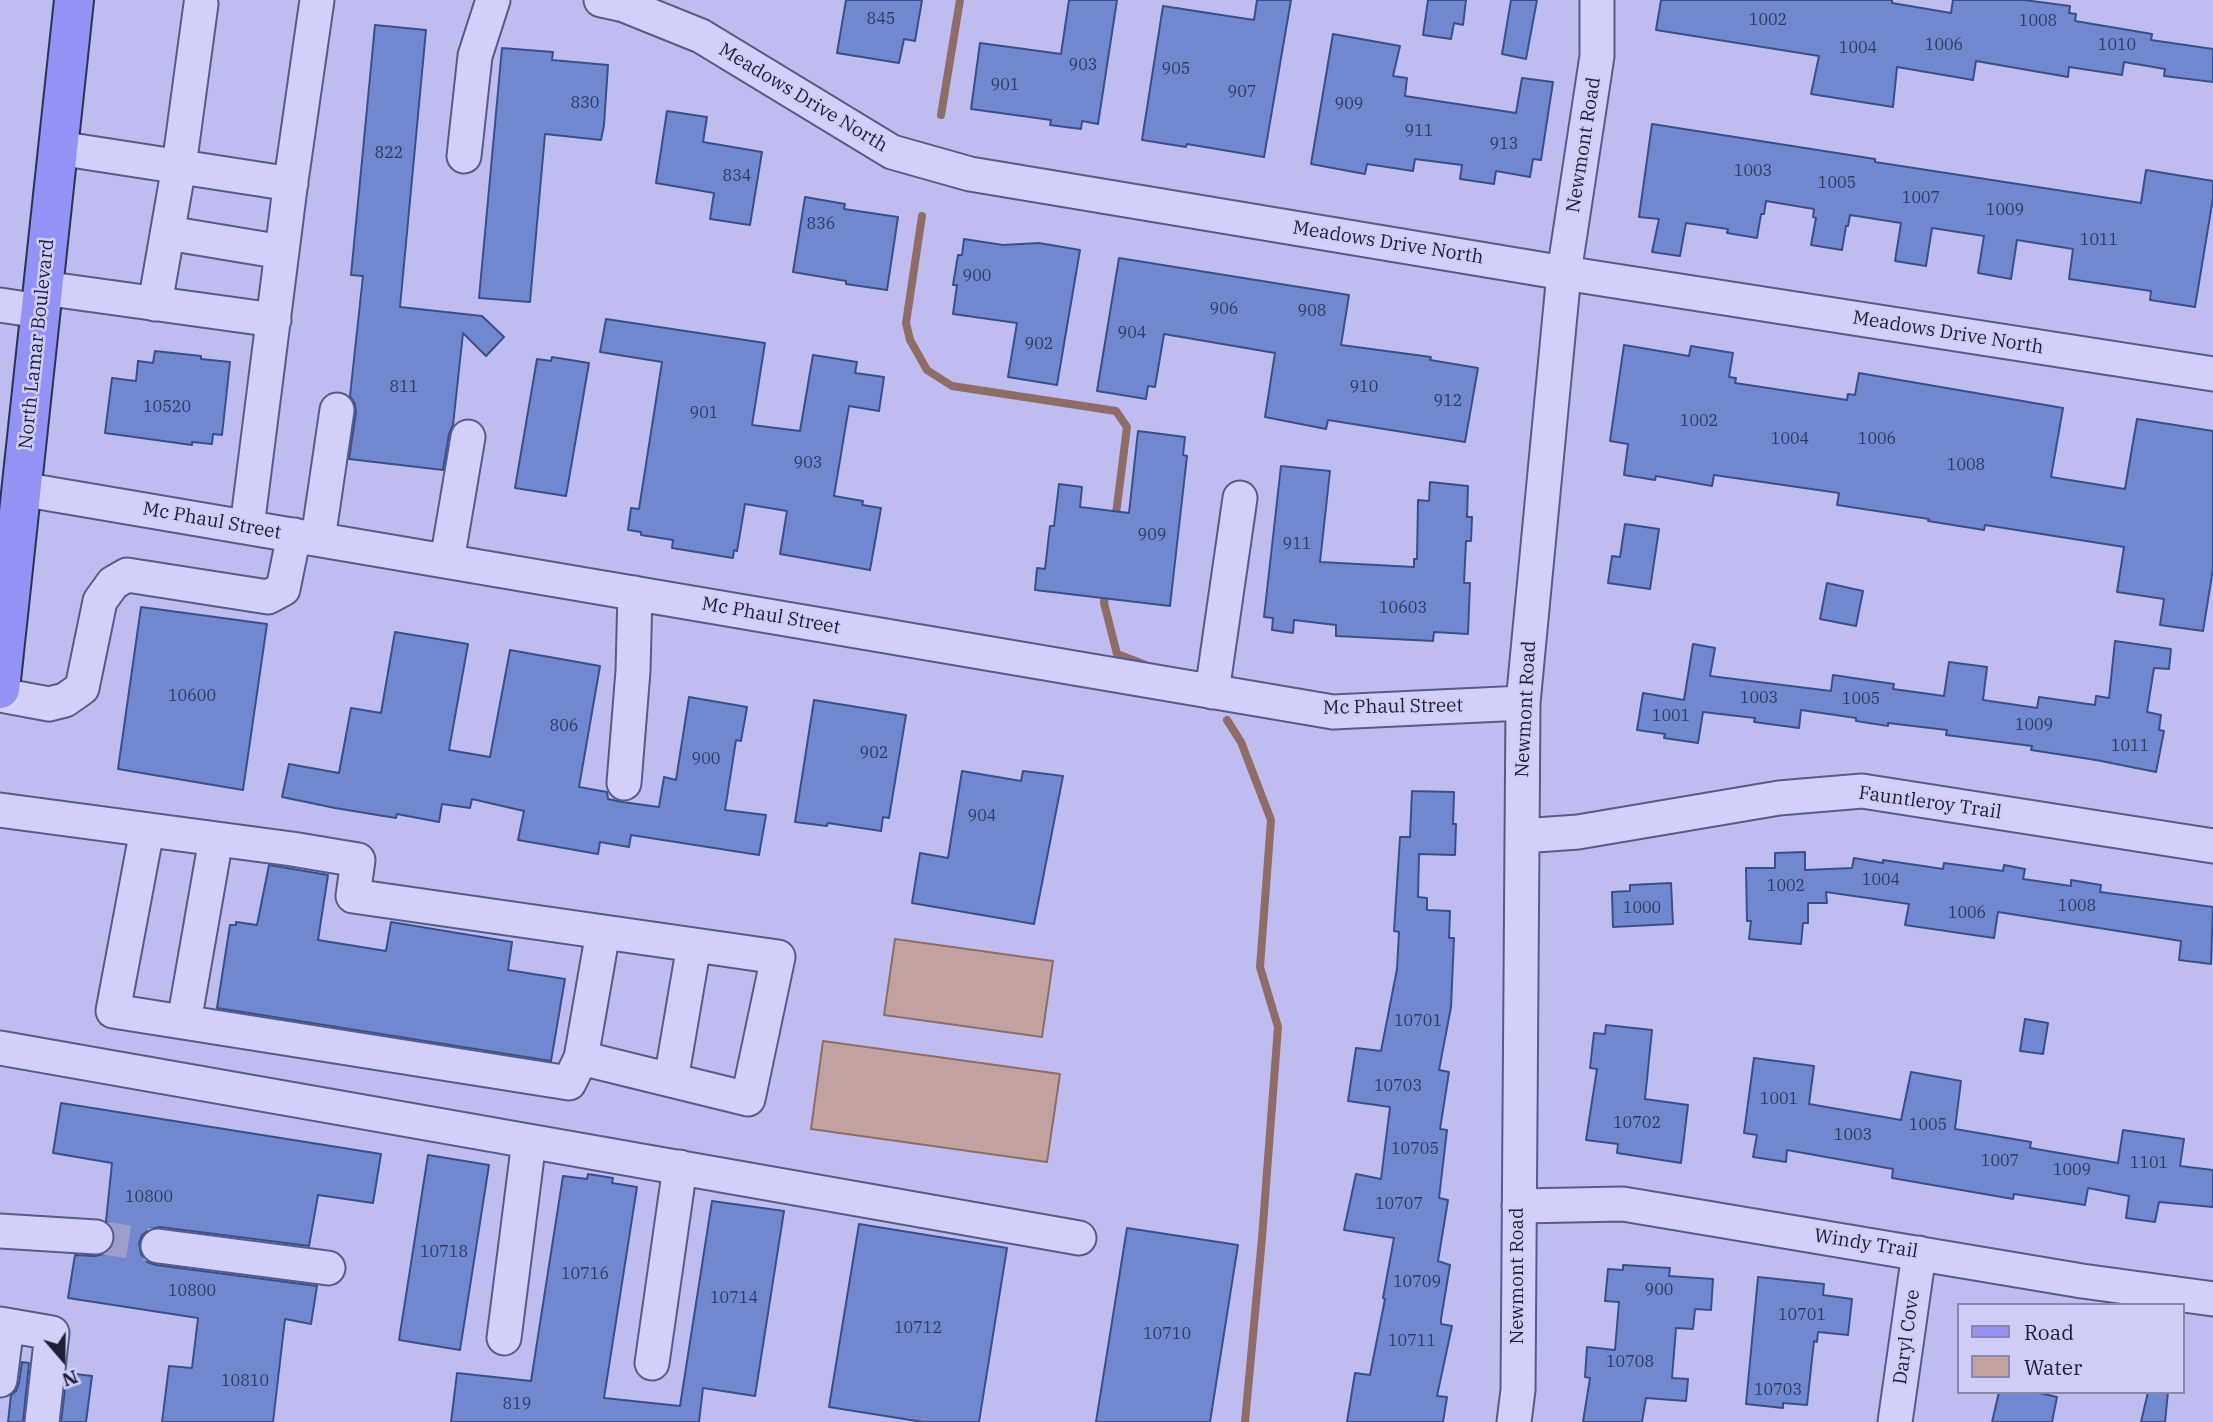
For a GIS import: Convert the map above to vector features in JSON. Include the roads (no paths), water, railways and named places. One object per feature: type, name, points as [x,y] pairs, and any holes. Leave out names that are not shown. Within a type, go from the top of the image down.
[{"type":"main road","name":"North Lamar Boulevard","points":[[0,689],[74,0]]},
{"type":"street","points":[[247,527],[290,184],[317,0]]},
{"type":"street","points":[[464,156],[475,56],[493,0]]},
{"type":"street","name":"Meadows Drive North","points":[[601,0],[624,5],[701,36],[892,152],[970,174],[1564,273],[2213,374]]},
{"type":"street","name":"Newmont Road","points":[[1514,1422],[1518,1390],[1523,703],[1564,273],[1597,56],[1597,0]]},
{"type":"street","points":[[155,304],[179,166],[201,4]]},
{"type":"street","points":[[58,148],[290,184]]},
{"type":"street","points":[[168,233],[282,252]]},
{"type":"street","points":[[0,305],[41,300],[155,304],[274,320]]},
{"type":"street","points":[[0,695],[49,704],[65,700],[82,688],[100,601],[113,583],[127,575],[268,597],[283,589],[306,537],[337,410]]},
{"type":"street","points":[[447,561],[468,437]]},
{"type":"street","name":"Mc Phaul Street","points":[[22,489],[1333,712],[1523,703]]},
{"type":"street","points":[[1212,691],[1240,498]]},
{"type":"street","points":[[624,783],[633,671],[635,593]]},
{"type":"street","name":"Fauntleroy Trail","points":[[1522,836],[1578,832],[1779,798],[1862,791],[2213,846]]},
{"type":"street","points":[[0,810],[358,860],[354,896],[778,957],[748,1099],[581,1058]]},
{"type":"street","points":[[147,830],[113,1011],[569,1083],[581,1058],[603,932]]},
{"type":"street","points":[[184,1022],[216,839]]},
{"type":"street","points":[[671,1080],[694,945]]},
{"type":"street","points":[[0,1048],[1079,1238]]},
{"type":"street","points":[[504,1338],[529,1141]]},
{"type":"street","points":[[652,1363],[680,1167]]},
{"type":"street","name":"Windy Trail","points":[[1519,1206],[1623,1203],[2082,1281],[2213,1299]]},
{"type":"street","points":[[0,1231],[96,1237]]},
{"type":"street","points":[[158,1246],[328,1268]]},
{"type":"street","name":"Daryl Cove","points":[[1895,1422],[1919,1253]]},
{"type":"street","points":[[0,1380],[3,1325],[52,1333],[42,1422]]},
{"type":"water","points":[[895,939],[1053,961],[1042,1037],[884,1015]]},
{"type":"water","points":[[823,1041],[1060,1074],[1047,1162],[811,1129]]},
{"type":"waterway","points":[[941,115],[960,0]]},
{"type":"waterway","points":[[922,216],[906,323],[910,340],[927,370],[952,386],[1116,411],[1127,427],[1115,522]]},
{"type":"waterway","points":[[1106,590],[1104,603],[1117,654],[1146,665]]},
{"type":"waterway","points":[[1227,720],[1241,742],[1271,820],[1260,967],[1278,1027],[1245,1422]]},
{"type":"tunnel","points":[[96,1237],[158,1246]]}]
